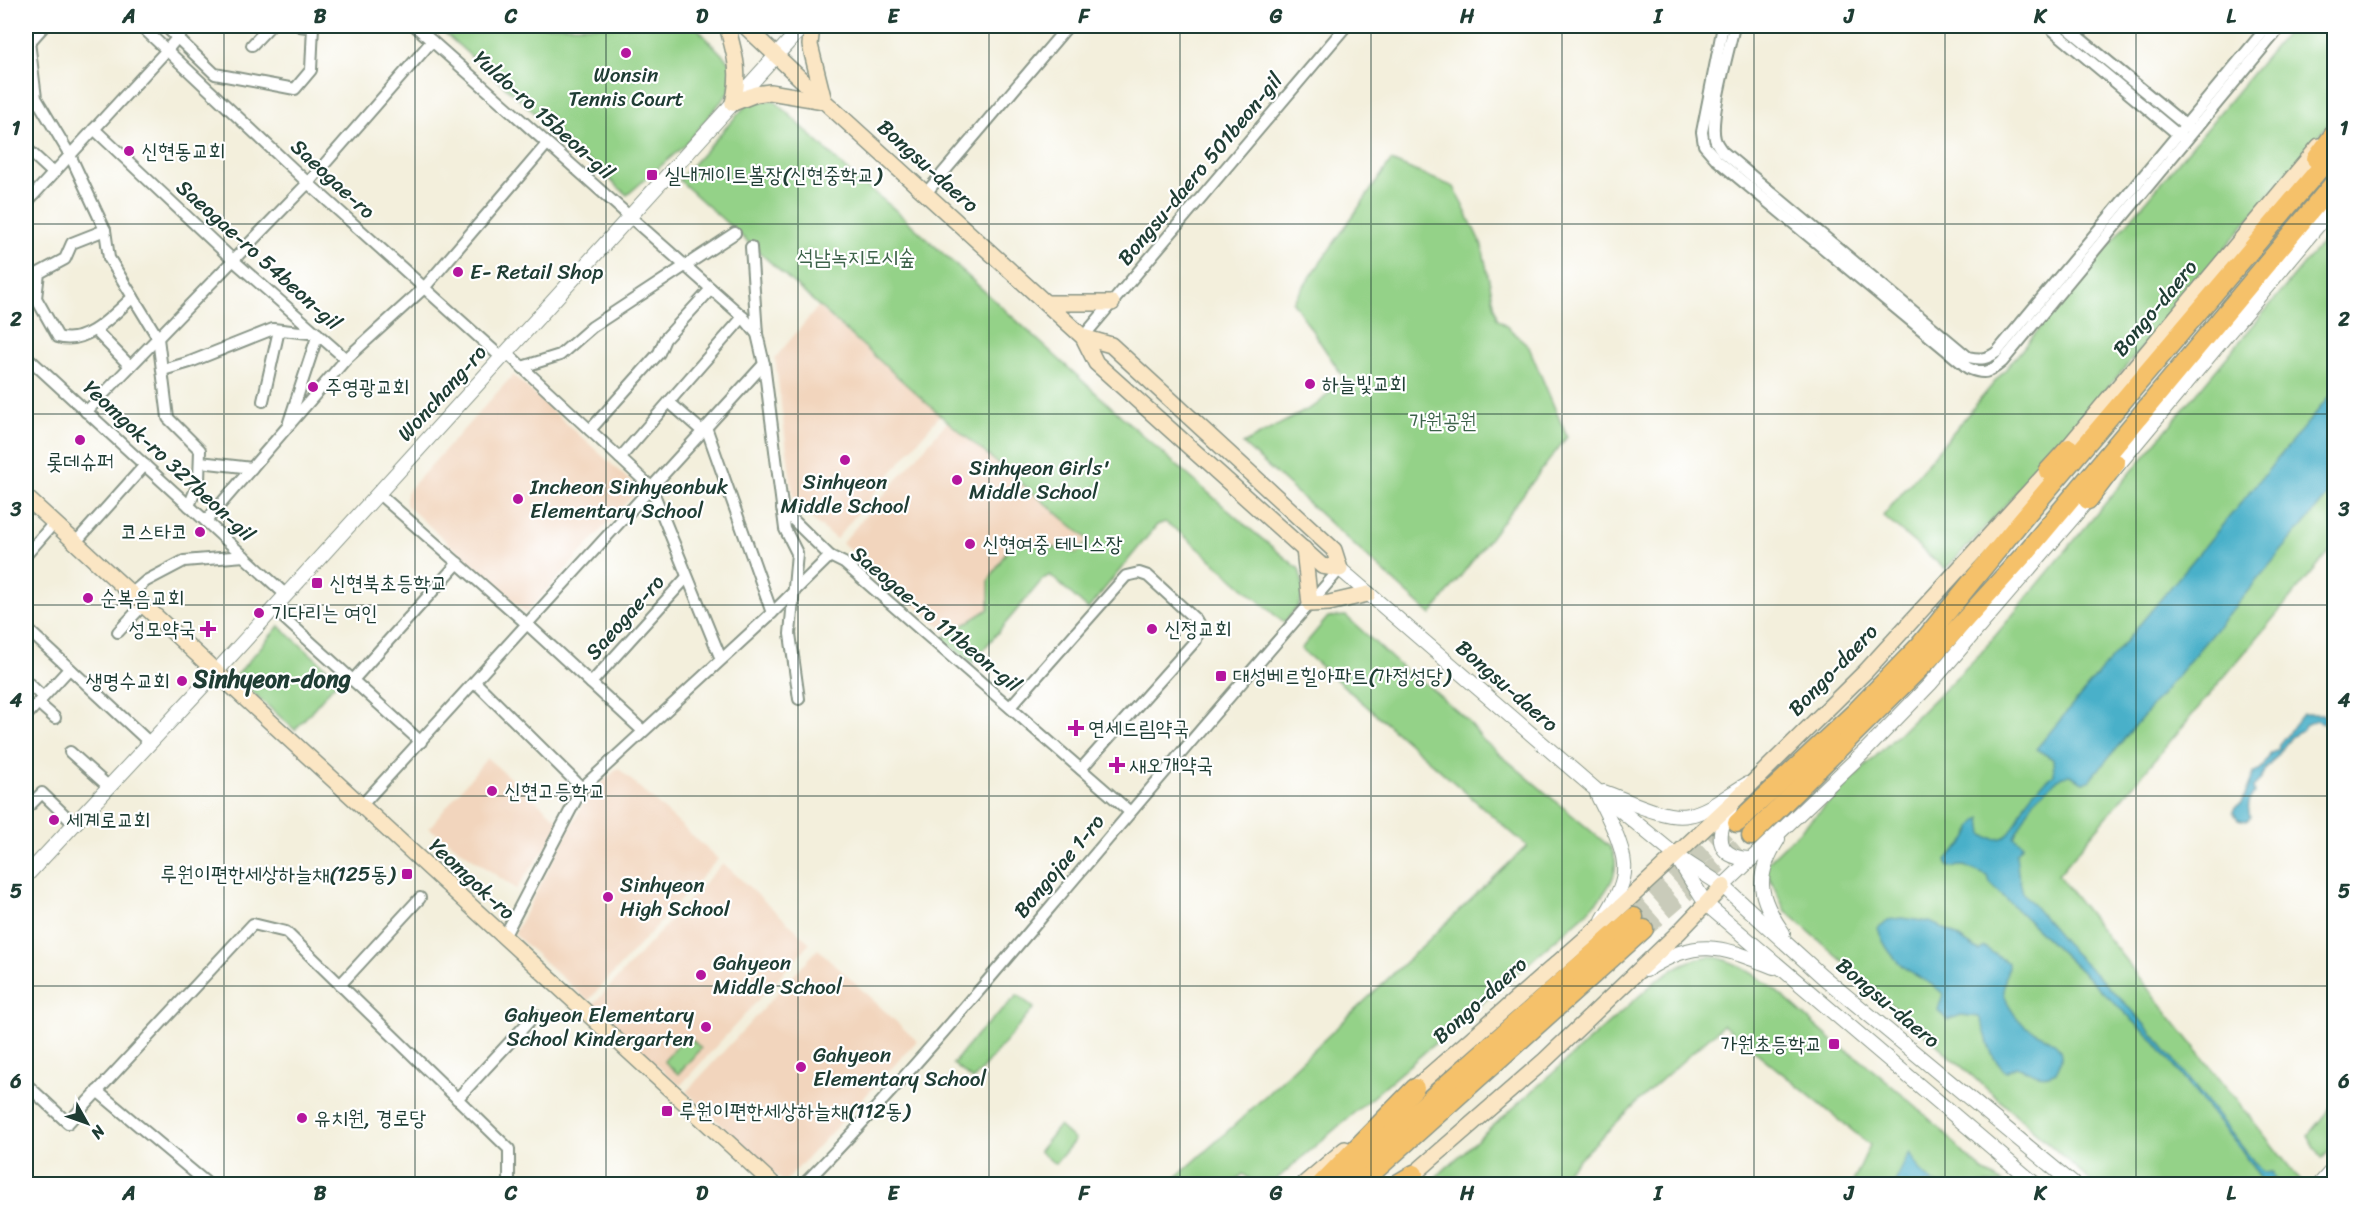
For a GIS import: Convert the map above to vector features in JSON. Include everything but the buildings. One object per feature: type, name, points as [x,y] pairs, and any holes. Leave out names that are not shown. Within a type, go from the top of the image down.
[{"type":"highway","points":[[2226,281],[2334,134]]},
{"type":"highway","name":"Bongo-daero","points":[[1737,823],[1854,713],[1920,645],[2021,521],[2196,318],[2334,152]]},
{"type":"highway","points":[[1751,836],[1930,658],[2028,550],[2334,183]]},
{"type":"highway","points":[[2240,296],[2334,198]]},
{"type":"highway","points":[[2048,471],[2196,318]]},
{"type":"highway","points":[[2088,500],[2211,331]]},
{"type":"highway","name":"Bongo-daero","points":[[1335,1185],[1639,923],[1360,1185]]},
{"type":"highway","points":[[1321,1185],[1415,1088]]},
{"type":"highway","points":[[1397,1185],[1408,1179]]},
{"type":"main road","points":[[727,26],[738,69],[738,84],[733,103]]},
{"type":"main road","name":"Bongsu-daero","points":[[745,26],[1083,337],[1096,363],[1322,566],[1340,569],[1334,550],[1111,345],[1083,337]]},
{"type":"main road","points":[[733,103],[756,94],[770,92],[824,101],[810,45],[812,26]]},
{"type":"main road","name":"Bongo-daero","points":[[1304,1185],[1601,925],[1734,801],[1866,671],[2048,471],[2334,128]]},
{"type":"main road","points":[[1047,303],[1112,303]]},
{"type":"main road","name":"Yeomgok-ro","points":[[26,497],[773,1185]]},
{"type":"main road","points":[[1304,549],[1310,604],[1329,603],[1368,594]]},
{"type":"main road","points":[[1408,1179],[1545,1060],[1623,983],[1679,932],[1723,886]]},
{"type":"street","points":[[27,45],[44,26]]},
{"type":"street","name":"Saeogae-ro","points":[[141,26],[424,288],[505,356],[522,367],[651,487],[721,659]]},
{"type":"street","points":[[165,26],[215,74],[295,90],[311,70],[313,27],[300,26]]},
{"type":"street","points":[[26,203],[187,26]]},
{"type":"street","points":[[252,45],[270,26]]},
{"type":"street","name":"Yuldo-ro 15beon-gil","points":[[416,26],[743,317],[757,334]]},
{"type":"street","name":"Wonchang-ro","points":[[26,874],[274,609],[803,26]]},
{"type":"street","points":[[926,193],[1068,26]]},
{"type":"street","name":"Bongsu-daero 501beon-gil","points":[[1083,337],[1346,26]]},
{"type":"street","points":[[1724,26],[1702,132],[1704,146],[1717,160],[1968,368],[1980,374],[1989,372],[2002,362],[2186,133],[2268,26]]},
{"type":"street","points":[[1734,26],[1715,120],[1715,141],[1722,151],[1968,357],[1988,359],[1997,352],[2281,26]]},
{"type":"street","points":[[2048,26],[2186,133]]},
{"type":"street","points":[[2066,26],[2186,133]]},
{"type":"street","points":[[26,31],[36,98],[70,155],[105,230],[109,258],[158,338],[168,417],[200,450],[199,481],[189,506]]},
{"type":"street","points":[[86,412],[308,183],[432,41]]},
{"type":"street","name":"Saeogae-ro 54beon-gil","points":[[94,129],[233,260],[346,359]]},
{"type":"street","points":[[206,521],[346,359],[424,288],[547,144]]},
{"type":"street","points":[[26,148],[53,173]]},
{"type":"street","points":[[1723,886],[1867,749],[1930,684],[2088,500],[2334,206]]},
{"type":"street","points":[[105,230],[72,243],[65,259],[39,273],[31,300],[58,337],[69,340],[95,330],[133,297]]},
{"type":"street","points":[[522,367],[560,356],[592,327],[735,233]]},
{"type":"street","points":[[751,247],[757,334],[764,364],[785,530],[797,553],[790,634],[799,699]]},
{"type":"street","points":[[590,430],[659,353],[665,339],[711,289]]},
{"type":"street","points":[[620,458],[743,317]]},
{"type":"street","points":[[163,370],[190,362],[273,329],[318,334],[288,426]]},
{"type":"street","points":[[95,330],[130,366]]},
{"type":"street","points":[[263,401],[279,330]]},
{"type":"street","name":"Yeomgok-ro 327beon-gil","points":[[26,356],[286,595]]},
{"type":"street","points":[[362,806],[764,364]]},
{"type":"street","points":[[669,402],[704,429],[772,613]]},
{"type":"street","points":[[200,462],[252,468]]},
{"type":"street","points":[[75,543],[145,465]]},
{"type":"street","points":[[379,494],[527,624],[643,731]]},
{"type":"street","points":[[782,509],[830,556]]},
{"type":"street","points":[[26,555],[54,523]]},
{"type":"street","points":[[118,632],[146,581],[184,561],[244,556]]},
{"type":"street","name":"Saeogae-ro 111beon-gil","points":[[504,938],[582,788],[772,613],[830,556],[844,562],[1130,812]]},
{"type":"street","points":[[353,680],[458,563]]},
{"type":"street","name":"Bongsu-daero","points":[[1340,569],[1595,789],[1675,855],[1723,886],[1796,952],[2073,1185]]},
{"type":"street","name":"Bongojae 1-ro","points":[[804,1185],[866,1121],[938,1039],[1340,569]]},
{"type":"street","points":[[1011,707],[1126,576],[1139,573],[1148,576],[1195,619],[1199,626],[1196,640],[1081,769]]},
{"type":"street","name":"Saeogae-ro","points":[[591,683],[687,577]]},
{"type":"street","points":[[274,609],[421,742]]},
{"type":"street","points":[[26,628],[150,743]]},
{"type":"street","points":[[26,716],[69,669]]},
{"type":"street","points":[[26,681],[55,718]]},
{"type":"street","points":[[475,682],[582,788]]},
{"type":"street","points":[[70,752],[109,787]]},
{"type":"street","points":[[1595,789],[1662,813],[1689,815],[1707,808],[1756,778]]},
{"type":"street","points":[[1595,789],[1609,819],[1624,863],[1624,874],[1619,891],[1601,925]]},
{"type":"street","points":[[30,805],[42,793],[75,824]]},
{"type":"street","points":[[1734,801],[1721,824],[1719,834],[1724,850],[1733,856],[1751,859]]},
{"type":"street","points":[[1791,820],[1771,850],[1764,866],[1761,883],[1762,895],[1773,918],[1796,952]]},
{"type":"street","name":"Bongsu-daero","points":[[1675,855],[1706,904],[2035,1185]]},
{"type":"street","points":[[340,985],[420,897]]},
{"type":"street","points":[[26,1084],[68,1123],[253,924],[286,932],[509,1149],[509,1185]]},
{"type":"street","points":[[1623,983],[1666,957],[1698,947],[1720,948],[1782,970]]},
{"type":"street","points":[[457,1099],[536,1015]]},
{"type":"street","points":[[97,1091],[208,1185]]},
{"type":"street","points":[[2320,1185],[2334,1168]]},
{"type":"shaded area","name":"Sinhyeon Middle School","points":[[818,307],[940,415],[836,539],[794,505],[775,358]]},
{"type":"shaded area","name":"Incheon Sinhyeonbuk Elementary School","points":[[513,375],[639,489],[526,613],[406,505],[406,493]]},
{"type":"shaded area","name":"Sinhyeon Girls' Middle School","points":[[947,422],[1089,541],[1077,553],[1037,544],[1024,538],[989,580],[990,609],[949,634],[842,543]]},
{"type":"shaded area","name":"신현고등학교","points":[[487,758],[563,824],[516,889],[429,828]]},
{"type":"shaded area","name":"Sinhyeon High School","points":[[618,768],[718,859],[588,1001],[514,934],[588,795]]},
{"type":"shaded area","name":"Gahyeon Middle School","points":[[723,863],[810,943],[680,1086],[591,1007]]},
{"type":"shaded area","name":"Gahyeon Elementary School","points":[[818,949],[917,1041],[784,1183],[686,1092]]},
{"type":"green space","points":[[437,26],[695,26],[732,65],[730,91],[685,145],[627,195]]},
{"type":"green space","points":[[2292,26],[2334,26],[2334,117],[2129,363],[1980,534],[1945,569],[1883,516]]},
{"type":"green space","name":"석남녹지도시숲","points":[[774,100],[851,174],[892,207],[1141,434],[1299,569],[1305,592],[1298,606],[1284,623],[1182,534],[1165,522],[1157,525],[1088,609],[1050,575],[1043,579],[972,663],[941,639],[989,609],[989,580],[1011,544],[1024,538],[1037,544],[1077,553],[1089,540],[940,415],[679,180],[749,102]]},
{"type":"green space","name":"가원공원","points":[[1391,161],[1454,187],[1482,246],[1497,318],[1528,345],[1567,437],[1431,615],[1243,444],[1318,404],[1344,378],[1293,302]]},
{"type":"green space","points":[[2334,228],[2334,546],[2058,875],[2303,1184],[2094,1184],[1785,910],[1764,866],[1980,654]]},
{"type":"green space","points":[[1346,616],[1411,676],[1426,684],[1467,720],[1483,740],[1610,847],[1614,857],[1613,876],[1603,894],[1582,917],[1271,1184],[1256,1184],[1243,1174],[1234,1182],[1236,1184],[1169,1184],[1241,1119],[1527,846],[1301,649],[1328,617]]},
{"type":"green space","points":[[279,626],[339,679],[295,730],[235,677]]},
{"type":"green space","points":[[1710,956],[1727,960],[1743,968],[1775,990],[1840,1047],[1859,1059],[1900,1093],[1975,1164],[2005,1184],[1852,1184],[1870,1145],[1723,1025],[1648,1092],[1553,1184],[1428,1184],[1656,981],[1682,965]]},
{"type":"green space","points":[[1018,995],[1034,1008],[973,1080],[953,1064],[978,1033]]},
{"type":"green space","points":[[687,1035],[701,1048],[678,1074],[664,1061]]},
{"type":"green space","points":[[2334,1103],[2334,1144],[2322,1159],[2308,1135]]},
{"type":"green space","points":[[1059,1126],[1075,1140],[1055,1164],[1039,1151]]},
{"type":"water","points":[[2334,391],[2334,488],[2089,781],[2083,782],[2070,775],[2062,776],[2034,800],[2014,837],[2023,845],[2016,854],[2023,893],[2071,950],[2132,1010],[2162,1045],[2262,1172],[2272,1171],[2275,1179],[2268,1180],[2272,1184],[2264,1184],[2241,1150],[2152,1039],[2012,905],[1990,883],[1988,876],[1964,866],[1948,867],[1946,860],[1967,839],[1974,825],[1981,818],[1983,835],[2001,838],[2008,835],[2030,796],[2054,775],[2053,759],[2036,749]]},
{"type":"water","points":[[2303,714],[2322,714],[2334,724],[2334,728],[2331,732],[2326,724],[2316,720],[2305,725],[2302,731],[2292,736],[2253,787],[2254,794],[2249,806],[2250,818],[2246,821],[2238,819],[2233,812],[2235,807],[2242,803],[2254,773],[2261,770],[2271,753],[2278,750],[2279,744]]},
{"type":"water","points":[[1901,918],[1930,922],[1979,951],[1984,947],[2008,963],[2004,985],[2007,1002],[2025,1026],[2048,1038],[2059,1048],[2060,1062],[2056,1072],[2045,1076],[2016,1066],[2006,1072],[1991,1052],[1979,1017],[1961,1015],[1947,1020],[1938,1010],[1943,994],[1901,964],[1883,941],[1878,928],[1888,920]]},
{"type":"water","points":[[1910,1152],[1920,1171],[1935,1184],[1894,1184]]},
{"type":"tunnel","points":[[1634,917],[1731,828]]},
{"type":"tunnel","points":[[1644,929],[1751,836]]},
{"type":"place","name":"Wonsin Tennis Court","points":[[626,53]]},
{"type":"place","name":"신현동교회","points":[[129,151]]},
{"type":"place","name":"실내게이트볼장(신현중학교)","points":[[652,175]]},
{"type":"place","name":"E- Retail Shop","points":[[458,272]]},
{"type":"place","name":"하늘빛교회","points":[[1310,384]]},
{"type":"place","name":"주영광교회","points":[[313,387]]},
{"type":"place","name":"롯데슈퍼","points":[[80,440]]},
{"type":"place","name":"Sinhyeon Middle School","points":[[845,460]]},
{"type":"place","name":"Sinhyeon Girls' Middle School","points":[[957,480]]},
{"type":"place","name":"Incheon Sinhyeonbuk Elementary School","points":[[518,499]]},
{"type":"place","name":"코스타코","points":[[200,532]]},
{"type":"place","name":"신현여중 테니스장","points":[[970,544]]},
{"type":"place","name":"신현북초등학교","points":[[317,583]]},
{"type":"place","name":"순복음교회","points":[[88,598]]},
{"type":"place","name":"기다리는 여인","points":[[259,613]]},
{"type":"place","name":"성모약국","points":[[208,629]]},
{"type":"place","name":"신정교회","points":[[1152,629]]},
{"type":"place","name":"대성베르힐아파트(가정성당)","points":[[1221,676]]},
{"type":"place","name":"생명수교회","points":[[182,681]]},
{"type":"place","name":"연세드림약국","points":[[1076,728]]},
{"type":"place","name":"새오개약국","points":[[1117,765]]},
{"type":"place","name":"신현고등학교","points":[[492,791]]},
{"type":"place","name":"세계로교회","points":[[54,820]]},
{"type":"place","name":"루원이편한세상하늘채(125동)","points":[[407,874]]},
{"type":"place","name":"Sinhyeon High School","points":[[608,897]]},
{"type":"place","name":"Gahyeon Middle School","points":[[701,975]]},
{"type":"place","name":"Gahyeon Elementary School Kindergarten","points":[[706,1027]]},
{"type":"place","name":"가원초등학교","points":[[1834,1044]]},
{"type":"place","name":"Gahyeon Elementary School","points":[[801,1067]]},
{"type":"place","name":"루원이편한세상하늘채(112동)","points":[[667,1111]]},
{"type":"place","name":"유치원, 경로당","points":[[302,1118]]},
{"type":"district","name":"Sinhyeon-dong","points":[[272,679]]}]
